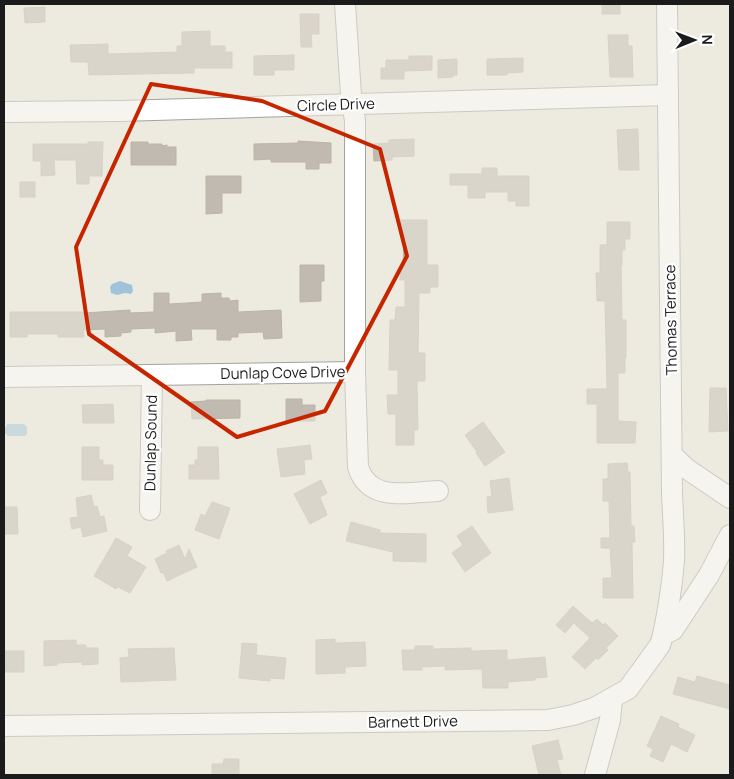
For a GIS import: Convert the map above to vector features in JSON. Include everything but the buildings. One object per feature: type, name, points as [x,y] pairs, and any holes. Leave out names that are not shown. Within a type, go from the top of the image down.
[{"type":"street","name":"Dunlap Cove Drive","points":[[4,377],[356,372],[355,121],[352,105],[345,4]]},
{"type":"street","name":"Thomas Terrace","points":[[662,636],[671,596],[674,560],[667,4]]},
{"type":"street","name":"Circle Drive","points":[[4,112],[352,105],[668,95]]},
{"type":"street","points":[[356,372],[358,467],[361,477],[368,485],[386,493],[438,491]]},
{"type":"street","name":"Dunlap Sound","points":[[150,510],[152,375]]},
{"type":"street","points":[[672,455],[688,469],[730,498]]},
{"type":"street","name":"Barnett Drive","points":[[4,726],[548,720],[573,715],[594,708],[628,689],[660,645],[662,636],[673,630],[709,575],[730,535]]},
{"type":"street","points":[[595,775],[610,720],[612,699]]},
{"type":"highlighted area","points":[[151,84],[262,101],[380,149],[407,256],[325,411],[237,437],[89,334],[76,247]]},
{"type":"water","points":[[120,281],[132,285],[133,291],[131,294],[117,295],[111,293],[110,287],[112,284]]},
{"type":"water","points":[[7,424],[24,424],[27,427],[27,434],[25,436],[7,436],[7,434],[4,434],[4,427]]}]
